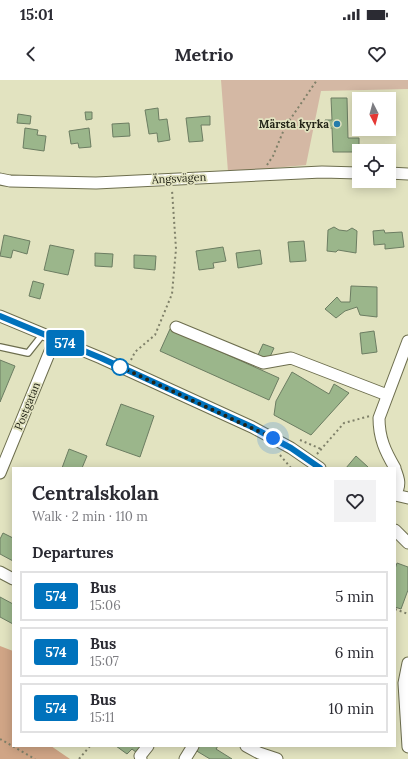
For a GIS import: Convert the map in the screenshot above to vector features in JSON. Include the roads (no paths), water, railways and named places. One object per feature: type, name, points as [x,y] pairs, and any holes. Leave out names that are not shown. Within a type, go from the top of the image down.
[{"type":"street","name":"Ängsvägen","points":[[0,179],[10,181],[96,183],[352,172]]},
{"type":"street","points":[[396,173],[408,174]]},
{"type":"street","points":[[0,316],[127,370],[252,427],[283,443],[312,466]]},
{"type":"street","points":[[176,326],[263,363],[291,358],[388,394]]},
{"type":"street","name":"Postgatan","points":[[0,473],[55,339]]},
{"type":"street","points":[[394,467],[383,447],[379,431],[381,414],[407,349]]},
{"type":"street","points":[[396,471],[399,479],[399,487],[396,493]]},
{"type":"street","points":[[396,495],[408,498]]},
{"type":"street","points":[[396,531],[408,542]]},
{"type":"street","points":[[0,572],[12,578]]},
{"type":"street","points":[[408,663],[404,683],[408,747]]},
{"type":"street","points":[[141,759],[140,756],[147,747]]},
{"type":"street","points":[[185,759],[192,747]]},
{"type":"street","points":[[248,747],[259,753],[277,759]]},
{"type":"lane","points":[[0,347],[28,353],[43,334]]},
{"type":"place","name":"Märsta kyrka","points":[[337,124]]}]
